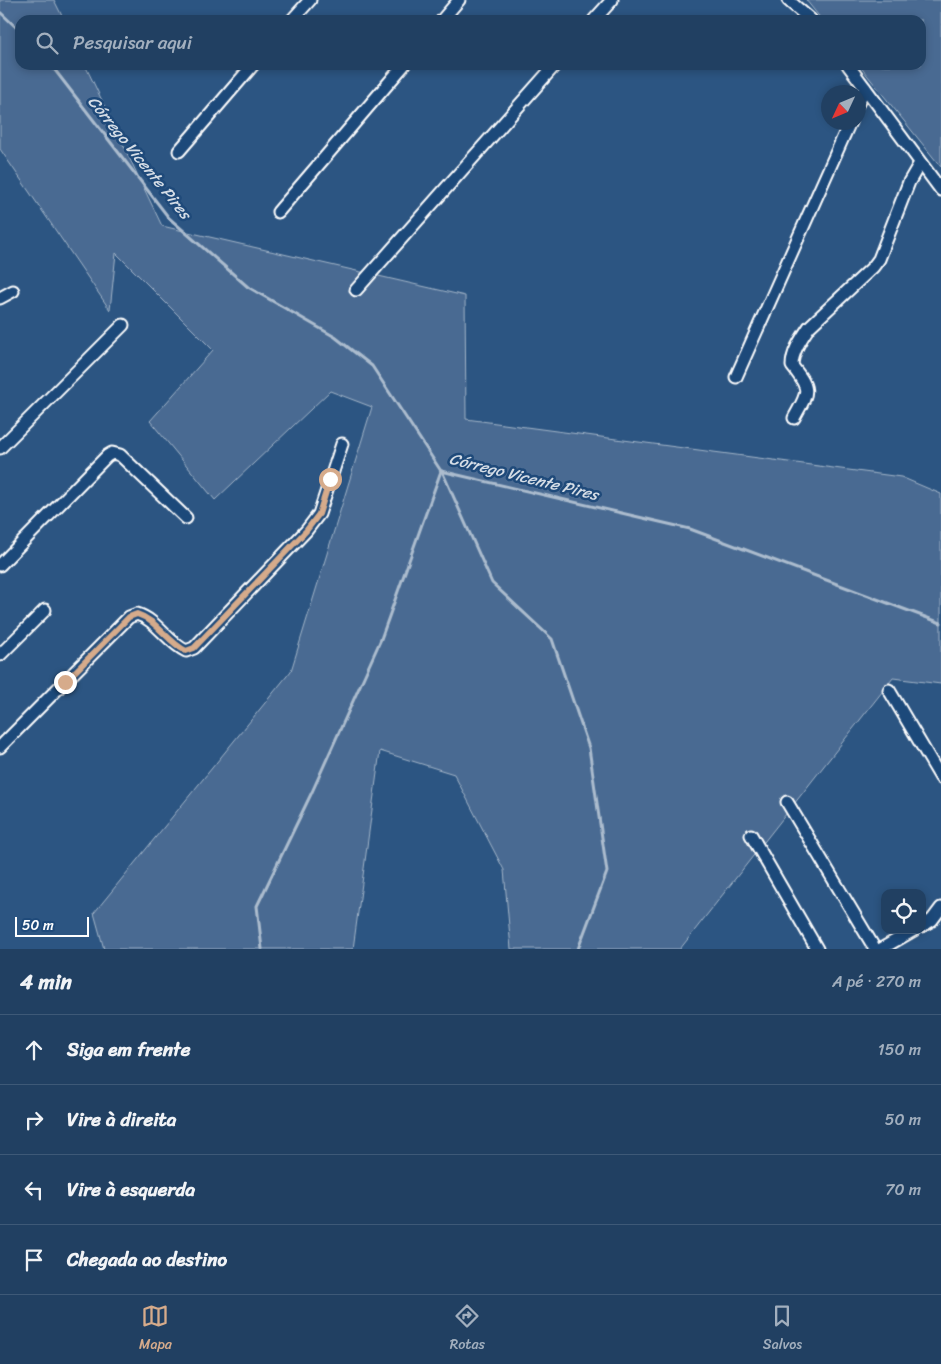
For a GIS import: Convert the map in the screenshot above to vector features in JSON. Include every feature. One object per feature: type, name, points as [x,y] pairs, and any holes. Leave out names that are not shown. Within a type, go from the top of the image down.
[{"type":"street","points":[[296,15],[310,0]]},
{"type":"street","points":[[446,15],[459,0]]},
{"type":"street","points":[[598,15],[612,0]]},
{"type":"street","points":[[788,0],[805,15]]},
{"type":"street","points":[[179,150],[248,70]]},
{"type":"street","points":[[278,212],[400,70]]},
{"type":"street","points":[[356,290],[551,70]]},
{"type":"street","points":[[852,70],[863,85]]},
{"type":"street","points":[[866,89],[941,190]]},
{"type":"street","points":[[736,377],[846,130]]},
{"type":"street","points":[[794,418],[807,389],[803,380],[792,366],[792,360],[800,339],[809,327],[873,267],[879,259],[908,182],[920,163]]},
{"type":"street","points":[[0,298],[13,291]]},
{"type":"street","points":[[0,448],[124,325]]},
{"type":"street","points":[[0,747],[129,617],[137,614],[146,616],[179,647],[186,651],[194,648],[306,531],[319,514],[342,444]]},
{"type":"street","points":[[0,565],[112,453],[120,455],[186,518]]},
{"type":"street","points":[[0,655],[45,610]]},
{"type":"street","points":[[889,690],[941,778]]},
{"type":"street","points":[[787,802],[874,949]]},
{"type":"street","points":[[752,835],[817,949]]},
{"type":"street","points":[[926,924],[932,920],[941,908]]},
{"type":"street","points":[[881,949],[907,934]]},
{"type":"shaded area","points":[[0,0],[54,0],[62,15],[15,15],[15,70],[87,70],[162,226],[465,296],[466,419],[901,477],[941,494],[941,684],[893,678],[680,949],[511,949],[504,870],[454,774],[380,751],[353,949],[104,949],[94,913],[291,671],[372,407],[330,391],[215,500],[150,421],[213,350],[116,253],[110,310],[0,149]]},
{"type":"shaded area","points":[[806,0],[941,0],[941,167],[863,70],[926,70],[926,15],[818,15]]},
{"type":"waterway","name":"Córrego Vicente Pires","points":[[0,12],[15,26]]},
{"type":"waterway","name":"Córrego Vicente Pires","points":[[55,70],[169,218],[248,287],[335,337],[372,366],[441,471],[690,529],[941,623]]},
{"type":"waterway","points":[[262,949],[257,906],[312,792],[381,639],[441,471]]},
{"type":"waterway","points":[[442,471],[492,583],[552,639],[589,748],[607,872],[578,949]]},
{"type":"route","points":[[65,682],[129,617],[137,614],[146,616],[179,647],[186,651],[194,648],[306,531],[319,514],[330,479]]}]
